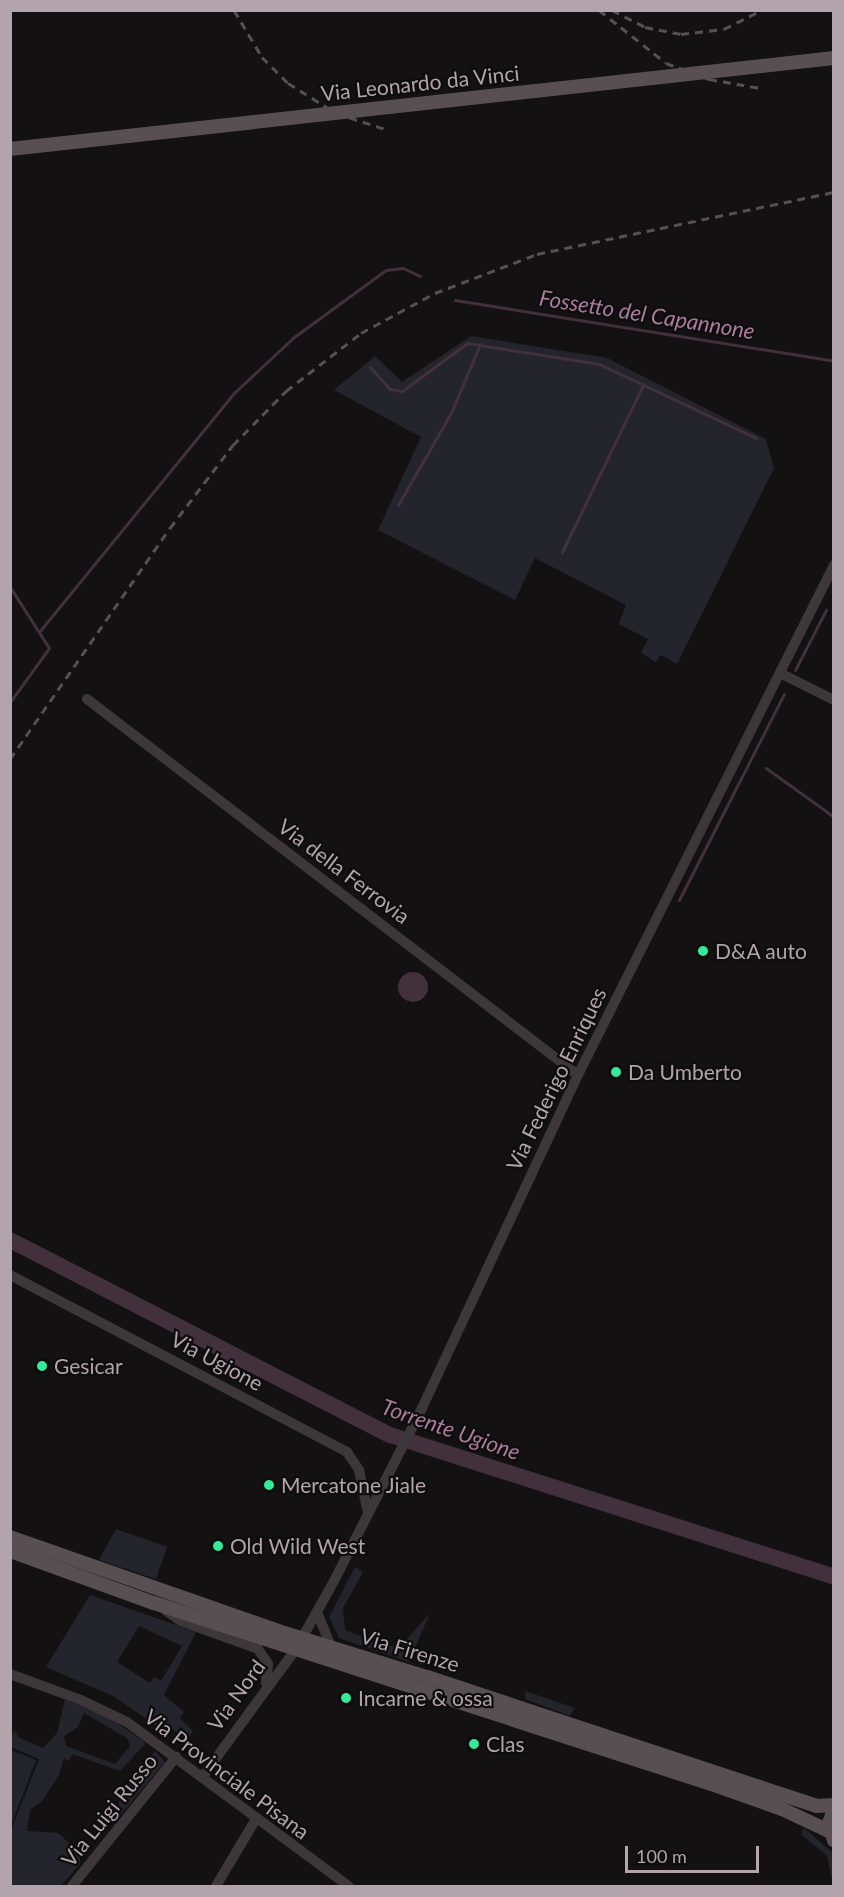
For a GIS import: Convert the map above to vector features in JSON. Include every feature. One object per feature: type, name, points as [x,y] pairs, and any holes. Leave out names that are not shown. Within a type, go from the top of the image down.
[{"type":"main road","name":"Via Leonardo da Vinci","points":[[10,149],[834,58]]},
{"type":"main road","name":"Via Firenze","points":[[10,1537],[299,1644],[782,1809],[832,1837]]},
{"type":"main road","name":"Via Firenze","points":[[10,1551],[154,1603],[299,1644],[332,1648],[816,1806],[834,1805]]},
{"type":"main road","points":[[832,1837],[834,1810]]},
{"type":"street","name":"Via Federigo Enriques","points":[[299,1644],[422,1407],[578,1075],[834,565]]},
{"type":"street","points":[[780,673],[834,700]]},
{"type":"street","name":"Via della Ferrovia","points":[[87,699],[578,1075]]},
{"type":"street","name":"Via Ugione","points":[[10,1275],[347,1452],[358,1470],[368,1513]]},
{"type":"street","name":"Via Firenze","points":[[154,1603],[181,1621],[258,1649],[268,1664],[264,1689]]},
{"type":"street","points":[[318,1611],[332,1648]]},
{"type":"street","name":"Via Nord","points":[[203,1776],[264,1689],[299,1644]]},
{"type":"street","name":"Via Provinciale Pisana","points":[[10,1674],[81,1700],[127,1722],[203,1776],[256,1819],[349,1887]]},
{"type":"street","name":"Via Luigi Russo","points":[[72,1887],[176,1757]]},
{"type":"street","points":[[216,1887],[256,1819]]},
{"type":"shaded area","points":[[471,336],[607,358],[766,439],[774,468],[677,664],[661,655],[656,662],[641,653],[648,639],[619,624],[626,605],[535,558],[515,600],[378,530],[421,437],[334,390],[375,356],[402,382]]},
{"type":"shaded area","points":[[413,972],[424,976],[428,987],[424,998],[413,1002],[402,998],[398,987],[402,976]]},
{"type":"shaded area","points":[[116,1529],[167,1547],[156,1579],[99,1560]]},
{"type":"shaded area","points":[[355,1567],[363,1572],[343,1608],[345,1630],[386,1646],[401,1646],[430,1613],[409,1662],[339,1638],[329,1617]]},
{"type":"shaded area","points":[[90,1595],[196,1632],[164,1695],[184,1712],[180,1718],[193,1731],[187,1740],[171,1728],[165,1732],[115,1697],[46,1667]],"holes":[[[139,1626],[182,1646],[161,1681],[154,1677],[150,1683],[117,1662]]]},
{"type":"shaded area","points":[[525,1691],[575,1708],[570,1716],[525,1699]]},
{"type":"shaded area","points":[[65,1699],[112,1719],[146,1743],[120,1771],[72,1754],[69,1761],[64,1758],[58,1777],[42,1801],[30,1810],[27,1831],[58,1833],[80,1853],[80,1864],[61,1886],[11,1886],[10,1833],[39,1759],[11,1747],[11,1736],[15,1731],[18,1737],[43,1748],[57,1733]],"holes":[[[84,1713],[127,1738],[130,1746],[115,1764],[66,1746],[64,1736],[78,1727]]]},
{"type":"shaded area","points":[[11,1750],[36,1760],[11,1826]]},
{"type":"shaded area","points":[[155,1751],[165,1762],[117,1819],[112,1815],[119,1805],[119,1796]]},
{"type":"shaded area","points":[[804,1828],[833,1853],[833,1886],[827,1856],[801,1834]]},
{"type":"waterway","points":[[39,632],[235,392],[294,337],[386,270],[403,268],[420,276]]},
{"type":"waterway","name":"Fossetto del Capannone","points":[[455,300],[834,361]]},
{"type":"waterway","points":[[370,367],[390,389],[402,391],[467,343],[599,364],[756,438]]},
{"type":"waterway","points":[[398,505],[451,413],[480,344]]},
{"type":"waterway","points":[[562,552],[643,385]]},
{"type":"waterway","points":[[10,587],[49,648],[10,702]]},
{"type":"waterway","points":[[795,670],[826,610]]},
{"type":"waterway","points":[[679,900],[784,694]]},
{"type":"waterway","points":[[766,768],[834,817]]},
{"type":"waterway","name":"Torrente Ugione","points":[[10,1240],[390,1435],[834,1577]]},
{"type":"railway","points":[[234,10],[262,57],[288,83],[336,113],[385,129]]},
{"type":"railway","points":[[599,10],[666,63],[709,79],[760,88]]},
{"type":"railway","points":[[612,10],[645,27],[681,34],[724,29],[762,10]]},
{"type":"railway","points":[[10,759],[170,528],[233,445],[286,391],[361,333],[435,293],[537,254],[834,192]]},
{"type":"place","name":"D&A auto","points":[[703,951]]},
{"type":"place","name":"Da Umberto","points":[[616,1072]]},
{"type":"place","name":"Gesicar","points":[[42,1366]]},
{"type":"place","name":"Mercatone Jiale","points":[[269,1485]]},
{"type":"place","name":"Old Wild West","points":[[218,1546]]},
{"type":"place","name":"Incarne & ossa","points":[[346,1698]]},
{"type":"place","name":"Clas","points":[[474,1744]]}]
